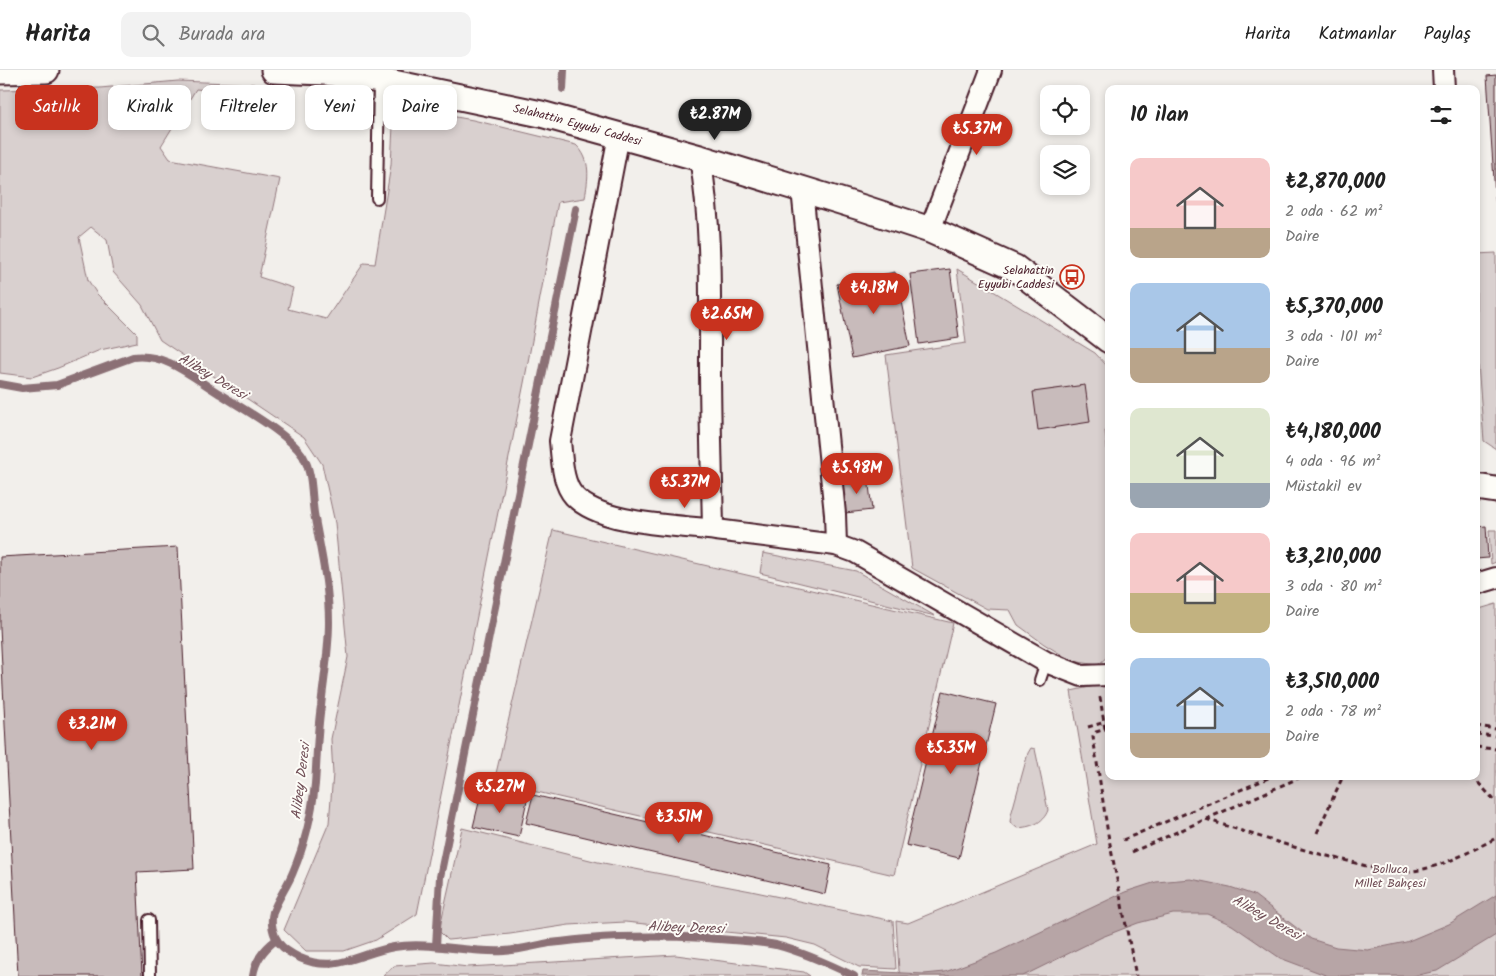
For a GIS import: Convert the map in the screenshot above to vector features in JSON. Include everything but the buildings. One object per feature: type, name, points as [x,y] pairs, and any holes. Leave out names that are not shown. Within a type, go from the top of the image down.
[{"type":"street","points":[[0,71],[46,70]]},
{"type":"street","name":"Selahattin Eyyubi Caddesi","points":[[274,70],[324,72],[379,80],[541,114],[700,158],[930,230],[1015,268],[1105,337]]},
{"type":"street","points":[[930,230],[991,70]]},
{"type":"street","points":[[1443,70],[1444,85]]},
{"type":"street","points":[[619,135],[560,441],[564,473],[573,494],[586,506],[600,512],[638,522],[713,529],[836,545],[855,552],[1043,671],[1082,676],[1103,676]]},
{"type":"street","points":[[700,158],[706,192],[710,270],[713,529]]},
{"type":"street","points":[[802,189],[835,514],[836,545]]},
{"type":"street","points":[[1480,488],[1496,490]]},
{"type":"street","points":[[1480,583],[1496,578]]},
{"type":"lane","points":[[378,198],[379,80]]},
{"type":"lane","points":[[149,920],[150,976]]},
{"type":"path","points":[[1088,728],[1104,723],[1103,676]]},
{"type":"path","points":[[1480,727],[1496,729]]},
{"type":"path","points":[[1105,729],[1096,732],[1093,737],[1108,834],[1136,976]]},
{"type":"path","points":[[1480,734],[1496,736]]},
{"type":"path","points":[[1480,747],[1496,749]]},
{"type":"path","points":[[1123,840],[1264,780]]},
{"type":"path","points":[[1132,852],[1294,780]]},
{"type":"path","points":[[1317,833],[1340,780]]},
{"type":"path","points":[[1476,780],[1496,802]]},
{"type":"path","points":[[1206,819],[1326,856],[1397,872],[1415,870],[1454,859],[1496,838]]},
{"type":"green space","points":[[178,81],[255,85],[201,85],[201,89],[196,89],[191,97],[191,85],[133,85]]},
{"type":"green space","points":[[108,87],[108,130],[171,130],[161,146],[170,159],[280,179],[259,277],[293,288],[288,309],[326,319],[364,263],[375,264],[391,165],[393,130],[457,130],[457,117],[576,145],[587,163],[588,177],[585,198],[558,202],[524,383],[417,914],[376,940],[344,951],[306,951],[284,930],[329,823],[333,774],[331,739],[348,657],[335,523],[322,464],[304,437],[160,340],[142,305],[113,272],[107,240],[91,227],[79,237],[88,280],[97,294],[137,334],[137,342],[100,350],[32,377],[0,373],[0,90],[15,90],[15,130],[98,130],[98,88]]},
{"type":"green space","points":[[1496,253],[1496,449],[1484,441],[1480,390],[1480,254]]},
{"type":"green space","points":[[957,269],[1095,353],[1105,364],[1105,659],[1098,665],[1072,661],[1018,625],[1010,610],[987,609],[912,568],[886,355],[966,343]]},
{"type":"green space","points":[[553,530],[953,623],[894,875],[494,782]]},
{"type":"green space","points":[[1489,530],[1496,530],[1496,562],[1491,564]]},
{"type":"green space","points":[[763,553],[856,571],[935,616],[760,573]]},
{"type":"green space","name":"Bolluca Millet Bahçesi","points":[[1496,604],[1496,976],[901,976],[899,971],[896,921],[908,923],[1097,844],[1071,691],[1105,684],[1105,780],[1480,780],[1480,609]]},
{"type":"green space","points":[[1031,748],[1035,749],[1048,810],[1043,819],[1036,824],[1017,828],[1010,822],[1011,815]]},
{"type":"green space","points":[[462,828],[598,862],[751,891],[893,921],[896,969],[859,967],[815,945],[786,938],[625,922],[569,925],[510,934],[448,940],[439,931]]},
{"type":"green space","points":[[676,955],[804,972],[810,976],[383,976],[394,966],[434,963],[468,967]]},
{"type":"water","points":[[1191,879],[1230,887],[1254,895],[1311,939],[1336,947],[1368,950],[1406,942],[1449,924],[1496,895],[1496,935],[1437,971],[1413,976],[1328,976],[1280,958],[1232,925],[1207,914],[1173,914],[1138,923],[1102,937],[1023,976],[862,976],[863,971],[924,974],[945,972],[996,953],[1125,892],[1156,882]]},
{"type":"waterway","points":[[563,89],[564,70]]},
{"type":"waterway","points":[[436,946],[440,877],[576,209]]},
{"type":"waterway","name":"Alibey Deresi","points":[[0,384],[22,388],[57,385],[133,357],[157,359],[179,368],[265,422],[287,439],[303,456],[310,477],[314,513],[326,580],[329,632],[315,784],[310,817],[291,877],[272,916],[275,936],[288,952],[300,958],[325,964],[348,961],[381,950],[407,946],[421,945],[504,951],[549,943],[588,939],[690,937],[776,945],[806,955],[854,976]]},
{"type":"waterway","points":[[253,976],[261,955],[276,940]]},
{"type":"place","name":"Selahattin Eyyubi Caddesi","points":[[1072,277]]}]
